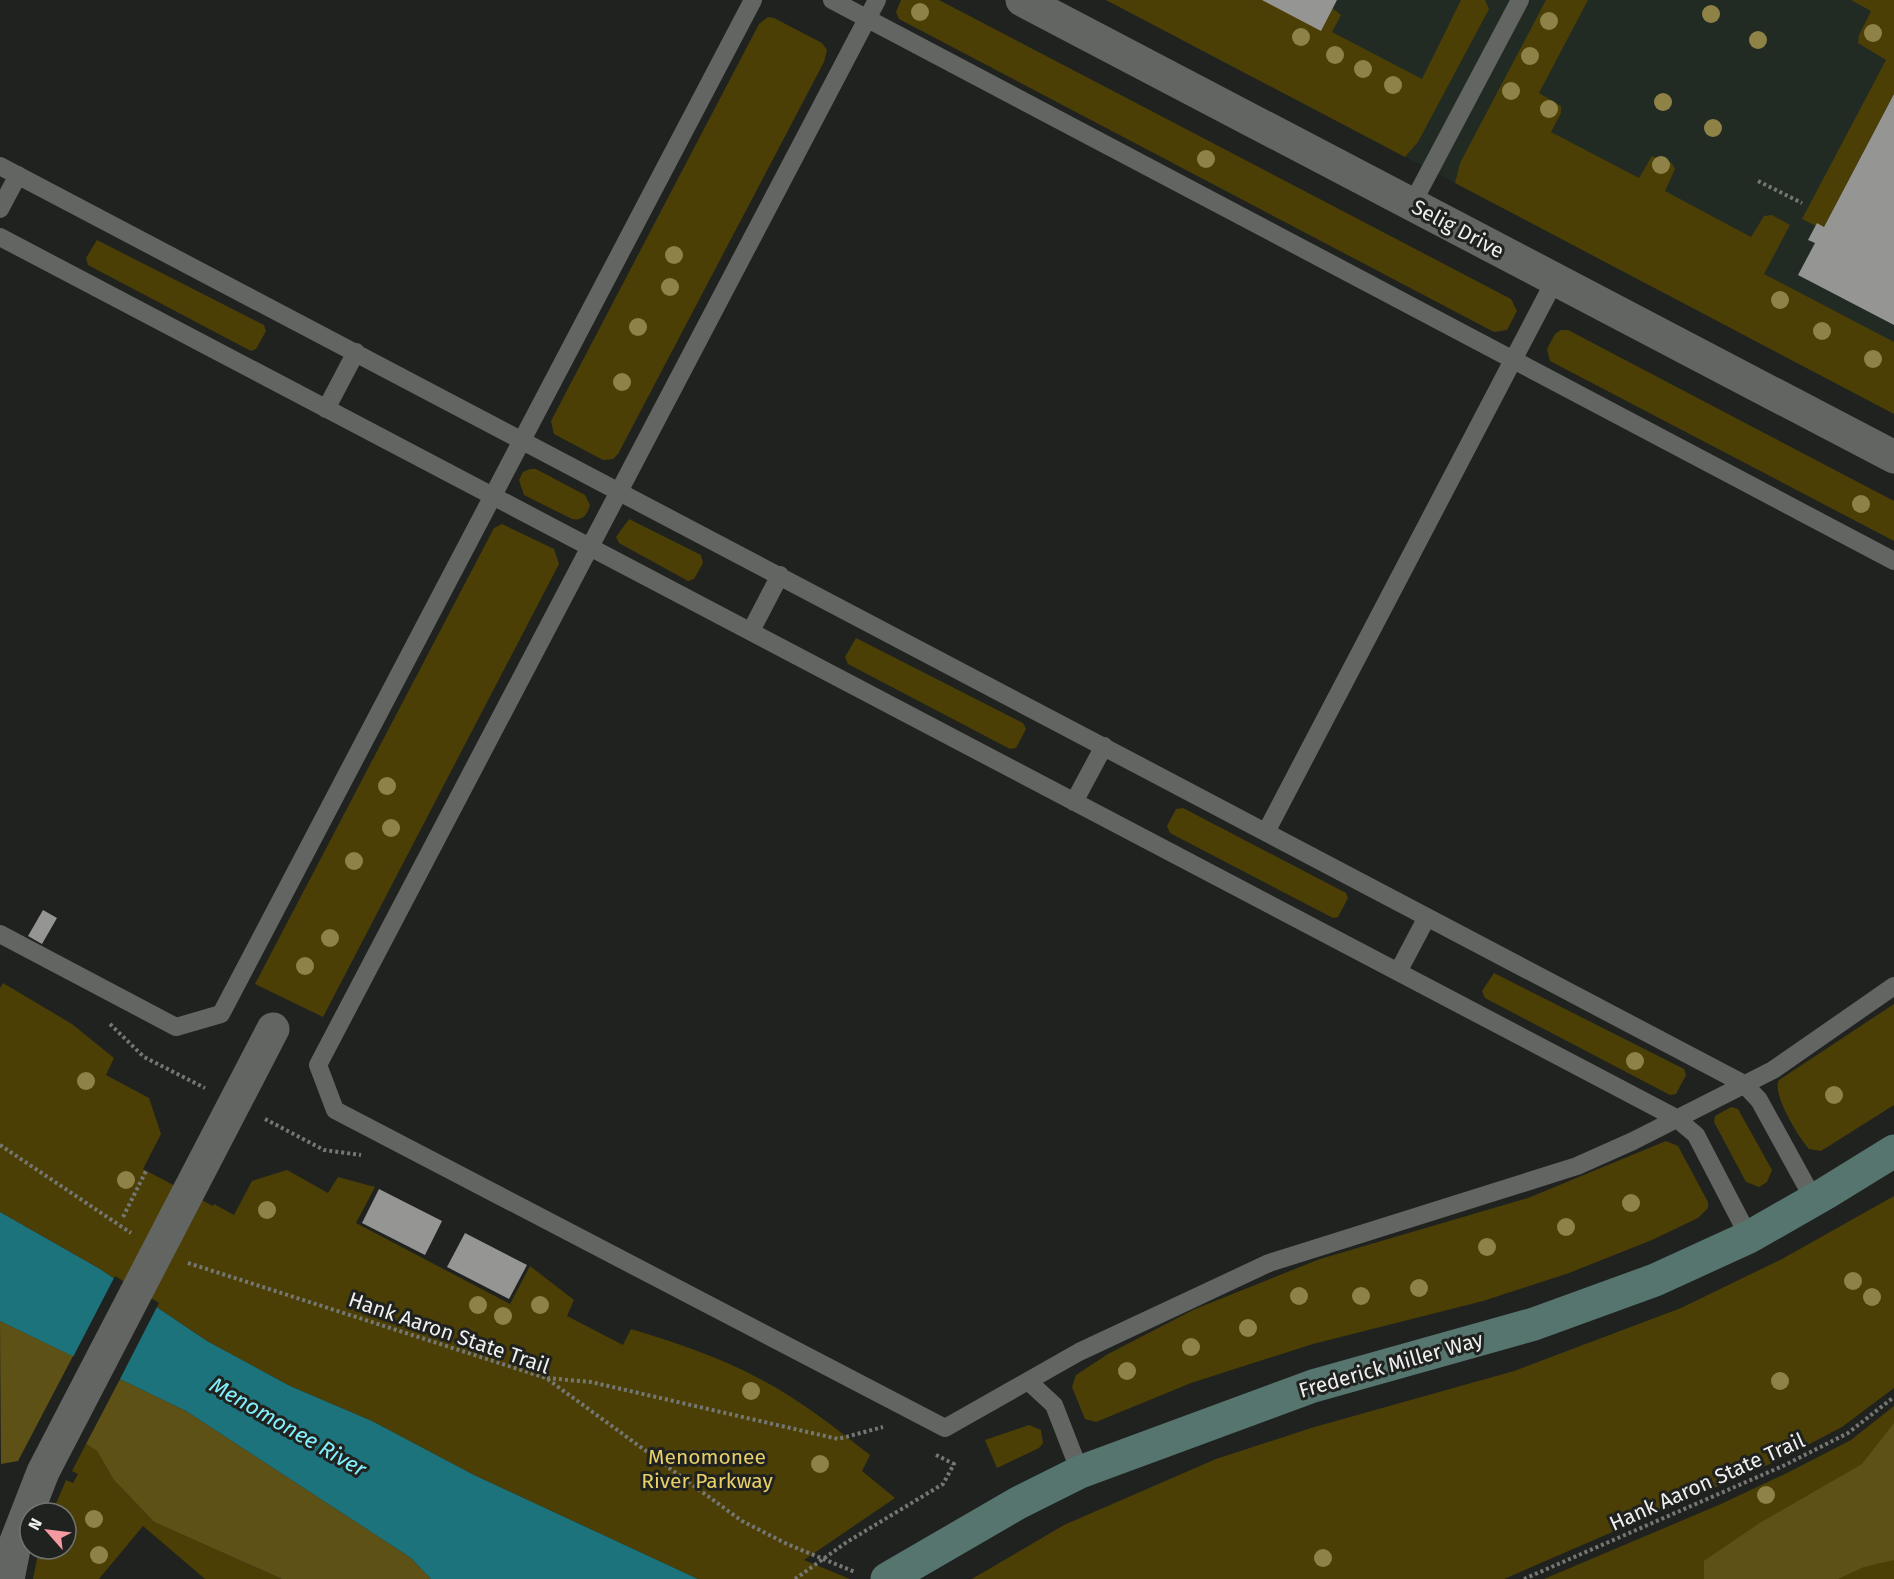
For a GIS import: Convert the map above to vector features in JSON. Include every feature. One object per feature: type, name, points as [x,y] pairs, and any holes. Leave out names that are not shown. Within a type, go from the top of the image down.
[{"type":"street","name":"Selig Drive","points":[[1023,0],[1894,457]]},
{"type":"street","points":[[8,1579],[15,1544],[31,1500],[58,1442],[273,1029]]},
{"type":"street","name":"Frederick Miller Way","points":[[874,1577],[957,1537],[1080,1472],[1313,1386],[1534,1324],[1596,1303],[1749,1237],[1894,1151]]},
{"type":"lane","points":[[0,934],[176,1027],[221,1014],[753,0]]},
{"type":"lane","points":[[832,0],[1894,561]]},
{"type":"lane","points":[[877,0],[318,1065],[335,1110],[945,1428],[1078,1352],[1269,1263],[1577,1166],[1773,1070],[1894,986]]},
{"type":"lane","points":[[1412,204],[1520,0]]},
{"type":"lane","points":[[0,166],[620,490],[1744,1084],[1759,1100],[1814,1200]]},
{"type":"lane","points":[[0,209],[18,175]]},
{"type":"lane","points":[[0,237],[1676,1118],[1696,1135],[1749,1237]]},
{"type":"lane","points":[[1266,832],[1555,280]]},
{"type":"lane","points":[[326,409],[356,352]]},
{"type":"lane","points":[[751,631],[780,575]]},
{"type":"lane","points":[[1074,802],[1104,746]]},
{"type":"lane","points":[[1398,972],[1427,917]]},
{"type":"lane","points":[[1028,1381],[1054,1405],[1080,1472]]},
{"type":"path","points":[[1758,181],[1802,203]]},
{"type":"path","points":[[103,1018],[144,1057],[234,1103]]},
{"type":"path","points":[[0,1145],[135,1235]]},
{"type":"path","points":[[123,1217],[146,1171]]},
{"type":"path","name":"Hank Aaron State Trail","points":[[178,1257],[546,1378],[742,1521],[787,1544],[874,1577]]},
{"type":"path","points":[[546,1378],[591,1382],[838,1439],[883,1427],[893,1432]]},
{"type":"path","name":"Hank Aaron State Trail","points":[[1524,1579],[1785,1465],[1848,1432],[1894,1396]]},
{"type":"path","points":[[795,1579],[901,1507],[943,1484],[954,1464],[933,1454]]},
{"type":"shaded area","points":[[1106,0],[1894,0],[1894,414],[1455,183]]},
{"type":"shaded area","points":[[0,1321],[73,1356],[18,1461],[1,1464]]},
{"type":"shaded area","points":[[120,1379],[186,1411],[411,1558],[431,1579],[282,1579],[154,1522],[113,1479],[97,1451],[86,1444]]},
{"type":"shaded area","points":[[1894,1423],[1894,1560],[1864,1567],[1838,1579],[1704,1579],[1704,1561],[1758,1524],[1862,1464]]},
{"type":"green space","points":[[901,0],[939,0],[1511,299],[1517,311],[1507,330],[1494,332],[899,19],[896,12]]},
{"type":"green space","points":[[1106,0],[1262,0],[1332,8],[1341,15],[1332,32],[1422,79],[1461,0],[1485,0],[1489,9],[1418,142],[1405,157]]},
{"type":"green space","points":[[1546,0],[1588,0],[1539,93],[1561,106],[1561,113],[1551,132],[1639,178],[1652,156],[1672,163],[1675,169],[1665,191],[1751,237],[1764,216],[1772,215],[1790,225],[1764,274],[1894,342],[1894,414],[1455,183],[1460,163]]},
{"type":"green space","points":[[1851,0],[1894,0],[1894,94],[1824,227],[1817,223],[1816,226],[1802,219],[1886,60],[1858,43],[1859,35],[1871,11]]},
{"type":"green space","points":[[768,17],[822,43],[827,50],[824,62],[618,454],[613,459],[603,460],[554,434],[551,421],[759,24]]},
{"type":"green space","points":[[97,240],[264,325],[266,331],[256,349],[251,351],[88,265],[86,258]]},
{"type":"green space","points":[[1561,330],[1568,330],[1894,501],[1894,541],[1550,361],[1547,349],[1555,334]]},
{"type":"green space","points":[[536,469],[585,495],[590,505],[586,514],[582,518],[572,519],[524,495],[519,480],[523,472]]},
{"type":"green space","points":[[629,519],[701,555],[703,563],[694,579],[688,581],[619,543],[616,537]]},
{"type":"green space","points":[[502,524],[554,549],[559,564],[323,1017],[255,984],[494,528]]},
{"type":"green space","points":[[856,638],[1023,723],[1026,729],[1016,748],[1010,749],[848,664],[845,657]]},
{"type":"green space","points":[[1183,808],[1346,893],[1348,898],[1338,917],[1333,918],[1170,833],[1167,826],[1176,809]]},
{"type":"green space","points":[[1494,973],[1684,1069],[1686,1075],[1676,1094],[1670,1095],[1485,998],[1482,991]]},
{"type":"green space","name":"Menomonee River Parkway","points":[[3,983],[72,1024],[114,1058],[106,1075],[149,1098],[161,1134],[143,1169],[234,1215],[252,1181],[287,1170],[328,1193],[338,1177],[375,1187],[356,1223],[510,1304],[530,1266],[574,1300],[567,1316],[623,1345],[631,1329],[680,1345],[745,1371],[816,1414],[870,1455],[862,1471],[895,1498],[804,1560],[850,1579],[698,1579],[474,1475],[372,1421],[290,1386],[207,1341],[100,1269],[0,1212],[0,988]]},
{"type":"green space","points":[[1894,1004],[1894,1105],[1821,1151],[1809,1149],[1782,1105],[1779,1080]]},
{"type":"green space","points":[[1731,1107],[1738,1109],[1772,1170],[1767,1182],[1759,1187],[1746,1182],[1714,1122],[1715,1116]]},
{"type":"green space","points":[[1666,1141],[1678,1146],[1708,1202],[1708,1208],[1698,1218],[1652,1240],[1569,1273],[1483,1301],[1313,1344],[1191,1383],[1096,1422],[1085,1419],[1072,1387],[1076,1375],[1108,1354],[1195,1309],[1320,1259],[1528,1198]]},
{"type":"green space","points":[[1894,1196],[1894,1388],[1842,1427],[1781,1459],[1504,1579],[972,1579],[1064,1525],[1216,1459],[1311,1428],[1514,1371],[1681,1308],[1782,1259]]},
{"type":"green space","points":[[1894,1406],[1894,1579],[1544,1579],[1721,1504],[1789,1472],[1851,1440]]},
{"type":"green space","points":[[1029,1425],[1041,1430],[1043,1443],[1039,1448],[997,1468],[985,1440]]},
{"type":"green space","points":[[86,1444],[97,1451],[113,1479],[154,1522],[282,1579],[205,1579],[143,1526],[99,1579],[33,1579],[37,1561],[78,1561],[78,1501],[57,1501],[66,1480],[73,1483],[78,1474],[72,1471]]},
{"type":"water","name":"Menomonee River","points":[[0,1212],[100,1269],[207,1341],[290,1386],[372,1421],[474,1475],[698,1579],[431,1579],[411,1558],[186,1411],[0,1321]]},
{"type":"pier","points":[[115,1276],[159,1303],[119,1381],[72,1359]]},
{"type":"building","points":[[1262,0],[1337,0],[1321,31]]},
{"type":"building","points":[[1894,94],[1894,325],[1798,275],[1815,243],[1808,240],[1817,223],[1824,227]]},
{"type":"building","points":[[43,910],[57,918],[42,944],[28,936]]},
{"type":"building","points":[[379,1189],[442,1221],[425,1255],[362,1223]]},
{"type":"building","points":[[465,1233],[527,1265],[509,1299],[447,1267]]}]
